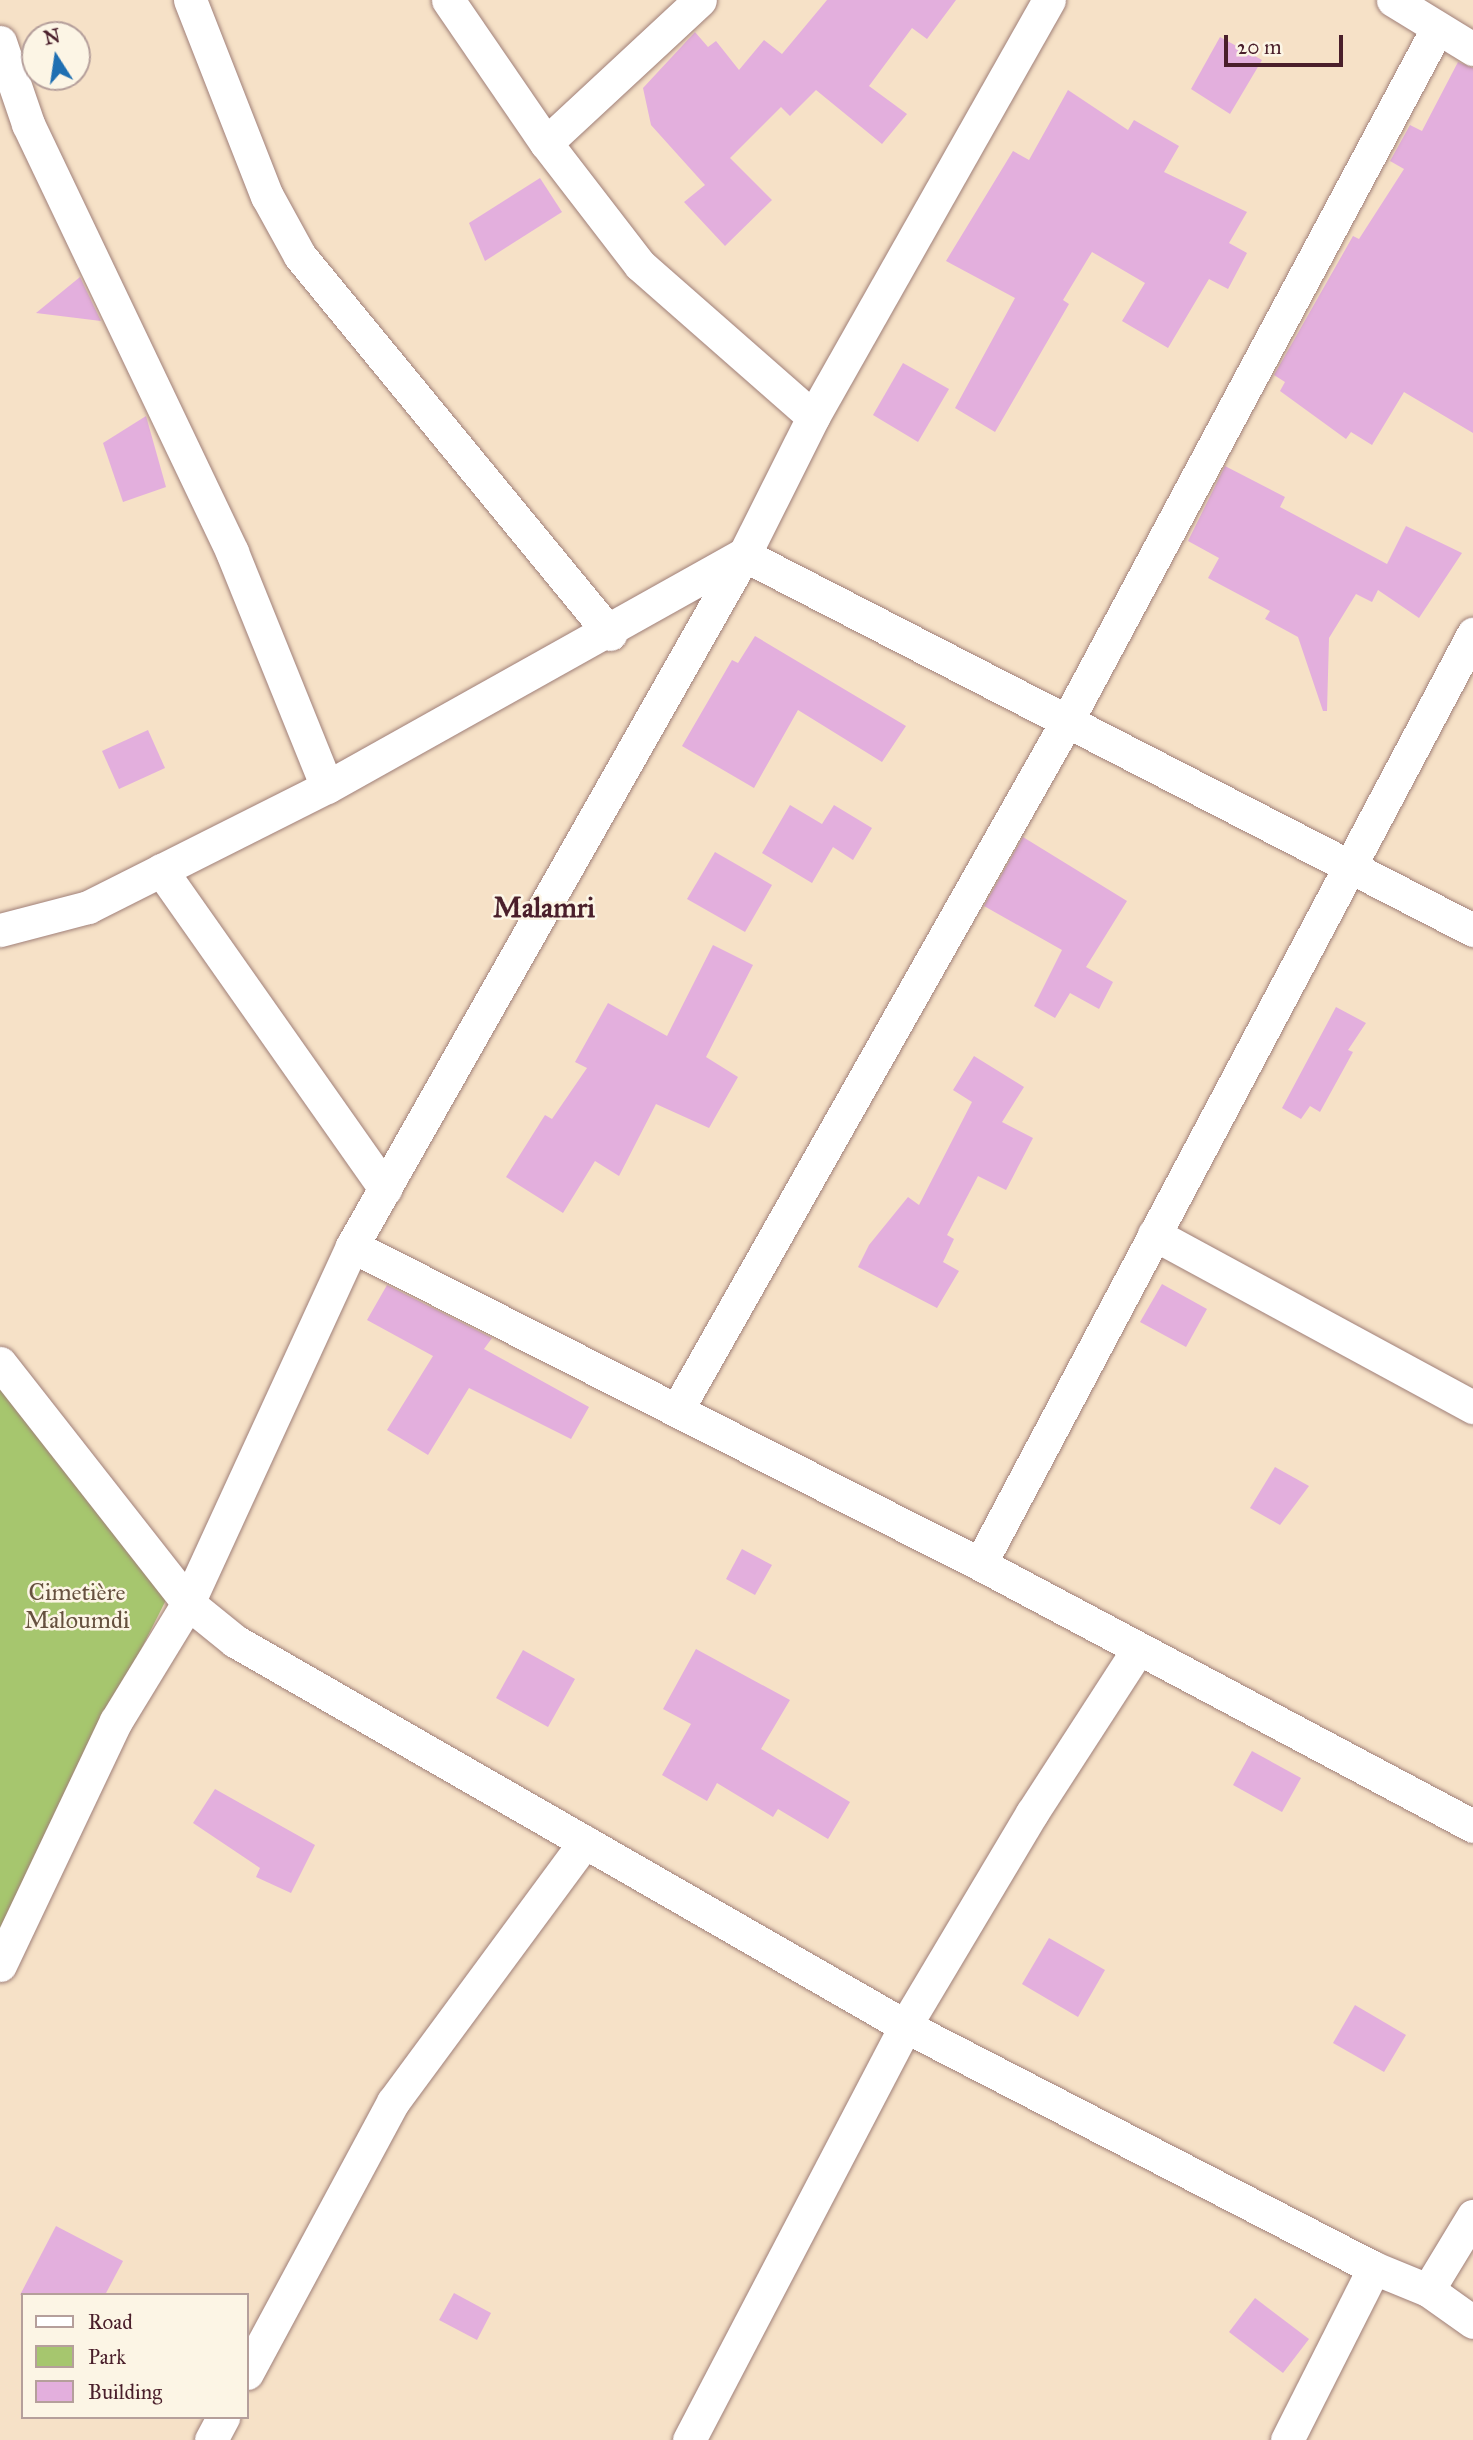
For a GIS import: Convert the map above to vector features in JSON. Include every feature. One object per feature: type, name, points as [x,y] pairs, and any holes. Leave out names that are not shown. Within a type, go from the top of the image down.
[{"type":"street","points":[[190,0],[267,196],[300,256],[610,634]]},
{"type":"street","points":[[448,0],[546,143],[640,265],[813,417]]},
{"type":"street","points":[[546,143],[700,0]]},
{"type":"street","points":[[0,1965],[116,1721],[188,1603],[352,1247],[744,555],[813,417],[1049,0]]},
{"type":"street","points":[[1392,0],[1473,49]]},
{"type":"street","points":[[677,1410],[1068,721],[1437,29]]},
{"type":"street","points":[[0,42],[14,128],[232,552],[327,787]]},
{"type":"street","points":[[0,930],[88,907],[327,787],[610,634],[744,555]]},
{"type":"street","points":[[744,555],[1473,930]]},
{"type":"street","points":[[980,1564],[1348,864],[1473,634]]},
{"type":"street","points":[[161,870],[385,1189]]},
{"type":"street","points":[[1154,1234],[1473,1408]]},
{"type":"street","points":[[352,1247],[980,1564],[1138,1651],[1473,1826]]},
{"type":"street","points":[[0,1363],[188,1603],[234,1641],[905,2026],[1374,2268],[1428,2290],[1473,2322]]},
{"type":"street","points":[[689,2440],[905,2026],[1032,1813],[1138,1651]]},
{"type":"street","points":[[248,2371],[393,2102],[585,1842]]},
{"type":"street","points":[[1428,2290],[1473,2216]]},
{"type":"street","points":[[1287,2440],[1374,2268]]},
{"type":"street","points":[[211,2440],[222,2419]]},
{"type":"green space","name":"Cimetière Maloumdi","points":[[0,1360],[167,1598],[0,1929]]},
{"type":"building","points":[[827,0],[956,0],[927,39],[912,28],[869,86],[907,114],[882,144],[816,90],[790,116],[781,107],[730,158],[772,200],[725,246],[684,202],[705,185],[651,125],[643,88],[695,32],[708,47],[716,41],[739,70],[764,40],[782,54]]},
{"type":"building","points":[[1220,37],[1262,60],[1230,114],[1191,89]]},
{"type":"building","points":[[1458,62],[1473,68],[1473,433],[1404,392],[1372,445],[1351,432],[1346,439],[1280,391],[1285,382],[1274,375],[1353,236],[1359,239],[1404,169],[1390,161],[1410,125],[1422,131]]},
{"type":"building","points":[[1068,90],[1128,130],[1134,120],[1179,146],[1164,172],[1247,212],[1229,243],[1247,253],[1228,289],[1209,279],[1168,348],[1122,321],[1145,283],[1092,252],[1063,300],[1069,304],[995,432],[955,408],[1015,298],[946,261],[1013,151],[1029,160]]},
{"type":"building","points":[[540,178],[562,212],[485,261],[469,223]]},
{"type":"building","points":[[80,277],[101,321],[36,313]]},
{"type":"building","points":[[903,363],[949,389],[918,442],[873,415]]},
{"type":"building","points":[[146,416],[166,487],[123,502],[103,443]]},
{"type":"building","points":[[1225,466],[1285,497],[1280,507],[1387,564],[1406,526],[1462,553],[1419,618],[1378,590],[1372,602],[1356,594],[1329,638],[1327,711],[1323,711],[1298,637],[1265,619],[1270,611],[1208,578],[1219,558],[1188,541]]},
{"type":"building","points":[[755,636],[906,726],[882,762],[798,710],[754,788],[682,746],[732,660],[738,663]]},
{"type":"building","points":[[148,730],[165,768],[119,789],[102,751]]},
{"type":"building","points":[[790,805],[822,824],[834,805],[872,828],[853,860],[833,847],[812,883],[762,853]]},
{"type":"building","points":[[1023,837],[1127,901],[1086,967],[1113,982],[1099,1009],[1070,993],[1055,1018],[1034,1006],[1062,950],[984,906]]},
{"type":"building","points":[[715,852],[772,885],[745,932],[687,899]]},
{"type":"building","points":[[713,945],[753,965],[706,1057],[738,1077],[709,1128],[656,1104],[619,1176],[595,1161],[563,1213],[506,1177],[545,1115],[552,1119],[587,1068],[575,1062],[608,1003],[667,1036]]},
{"type":"building","points":[[1336,1007],[1366,1023],[1348,1050],[1353,1052],[1320,1112],[1310,1106],[1301,1119],[1282,1108]]},
{"type":"building","points":[[974,1056],[1024,1087],[1002,1122],[1033,1138],[1006,1190],[978,1176],[947,1235],[954,1239],[943,1262],[959,1271],[937,1308],[858,1267],[869,1245],[908,1197],[919,1205],[972,1102],[953,1090]]},
{"type":"building","points":[[1162,1284],[1207,1309],[1186,1347],[1140,1322]]},
{"type":"building","points":[[387,1285],[492,1338],[484,1349],[589,1407],[571,1439],[469,1388],[428,1455],[387,1430],[433,1356],[367,1320]]},
{"type":"building","points":[[1275,1467],[1309,1486],[1280,1525],[1250,1508]]},
{"type":"building","points":[[742,1549],[772,1565],[755,1595],[726,1579]]},
{"type":"building","points":[[696,1649],[790,1700],[761,1749],[850,1802],[828,1839],[778,1809],[773,1817],[717,1783],[707,1801],[662,1775],[691,1724],[663,1709]]},
{"type":"building","points":[[523,1650],[575,1679],[548,1727],[496,1698]]},
{"type":"building","points":[[1252,1751],[1301,1778],[1282,1812],[1233,1785]]},
{"type":"building","points":[[215,1789],[315,1845],[291,1893],[256,1877],[260,1868],[193,1823]]},
{"type":"building","points":[[1049,1938],[1105,1970],[1078,2017],[1022,1984]]},
{"type":"building","points":[[1355,2005],[1406,2035],[1384,2072],[1333,2043]]},
{"type":"building","points":[[56,2226],[123,2261],[106,2293],[21,2293]]},
{"type":"building","points":[[454,2293],[491,2313],[477,2340],[439,2320]]},
{"type":"building","points":[[1255,2298],[1309,2339],[1283,2373],[1229,2332]]},
{"type":"district","name":"Malamri","points":[[544,908]]}]
